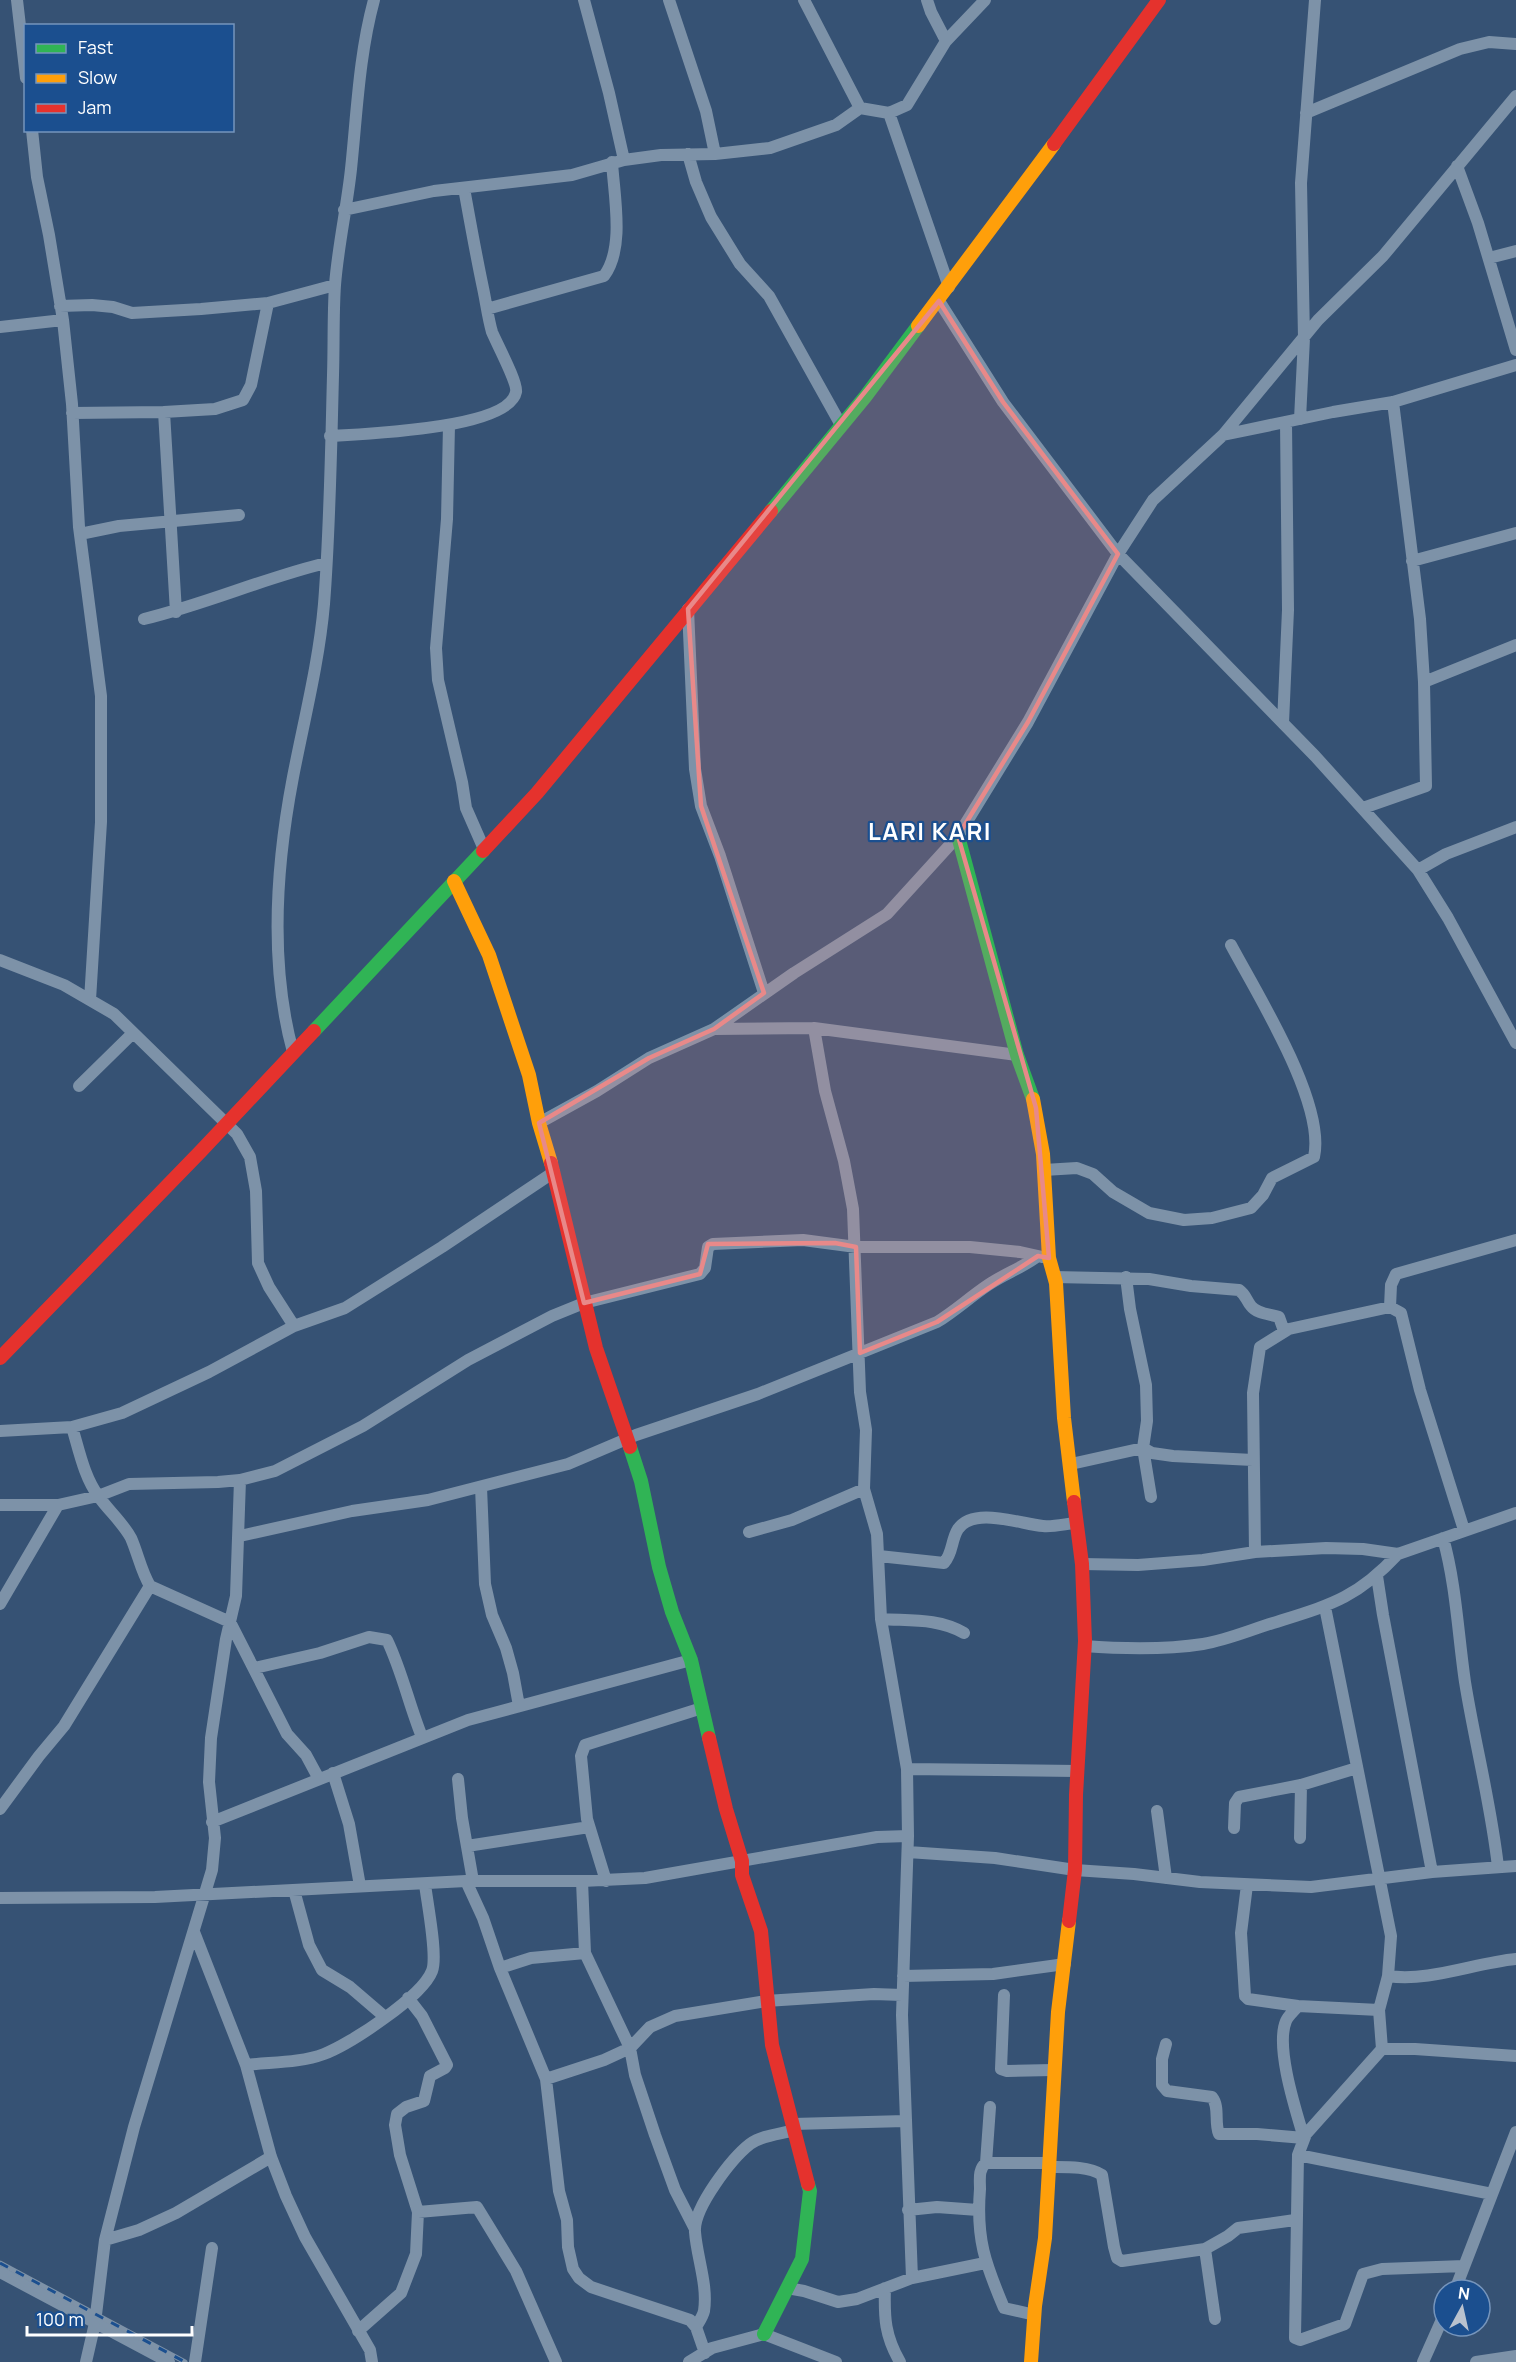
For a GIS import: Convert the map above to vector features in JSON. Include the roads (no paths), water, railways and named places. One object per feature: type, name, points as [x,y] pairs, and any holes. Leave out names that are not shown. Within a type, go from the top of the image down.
[{"type":"street","points":[[18,0],[24,58]]},
{"type":"street","points":[[293,1052],[284,1020],[277,925],[281,860],[292,780],[315,667],[324,604],[330,512],[335,285],[350,179],[364,34],[374,0]]},
{"type":"street","points":[[487,309],[603,276],[611,266],[617,229],[618,161],[609,93],[584,0]]},
{"type":"street","points":[[669,0],[706,111],[715,154]]},
{"type":"street","points":[[804,0],[860,108]]},
{"type":"street","points":[[927,0],[946,41]]},
{"type":"street","points":[[344,210],[434,191],[572,175],[618,161],[770,148],[836,125],[860,108],[889,113],[907,105],[946,41],[985,0]]},
{"type":"street","points":[[1143,0],[1148,14]]},
{"type":"street","points":[[0,1359],[537,793],[841,425],[939,301],[1159,0]]},
{"type":"street","points":[[1300,419],[1304,338],[1301,183],[1315,0]]},
{"type":"street","points":[[1306,113],[1460,49],[1489,42],[1516,44]]},
{"type":"street","points":[[539,1123],[597,1091],[649,1058],[714,1029],[764,993],[887,914],[958,836],[1028,723],[1119,554],[1153,500],[1223,435],[1318,321],[1383,256],[1516,96]]},
{"type":"street","points":[[889,113],[949,287]]},
{"type":"street","points":[[32,132],[37,177],[63,320],[80,534],[101,696],[101,822],[90,1000]]},
{"type":"street","points":[[688,154],[696,182],[711,217],[740,264],[769,296],[841,425]]},
{"type":"street","points":[[1457,166],[1516,350]]},
{"type":"street","points":[[330,436],[398,432],[449,424],[496,410],[511,402],[516,391],[514,381],[492,330],[464,188]]},
{"type":"street","points":[[1488,258],[1516,251]]},
{"type":"street","points":[[60,306],[113,307],[132,313],[268,303],[335,285]]},
{"type":"street","points":[[939,301],[1004,402],[1119,554],[1283,723],[1418,870],[1448,918],[1516,1043]]},
{"type":"street","points":[[72,413],[215,409],[243,400],[251,385],[268,303]]},
{"type":"street","points":[[0,327],[63,320]]},
{"type":"street","points":[[1223,435],[1393,402],[1516,365]]},
{"type":"street","points":[[1363,808],[1426,786],[1420,619],[1393,402]]},
{"type":"street","points":[[164,412],[176,612]]},
{"type":"street","points":[[1283,723],[1288,610],[1286,422]]},
{"type":"street","points":[[449,424],[447,519],[435,648],[438,680],[466,808],[484,849]]},
{"type":"street","points":[[80,534],[119,525],[169,519],[239,515]]},
{"type":"street","points":[[1412,561],[1516,533]]},
{"type":"street","points":[[144,619],[176,612],[284,573],[326,563]]},
{"type":"street","points":[[688,609],[695,769],[701,806],[720,856],[764,993]]},
{"type":"street","points":[[1424,682],[1516,645]]},
{"type":"street","points":[[1418,870],[1446,854],[1516,827]]},
{"type":"street","points":[[958,836],[1017,1055],[1036,1108],[1044,1170],[1043,1257],[1056,1283],[1064,1418],[1071,1464],[1075,1523],[1082,1564],[1084,1646],[1077,1771],[1075,1870],[1058,2012],[1045,2238],[1031,2362]]},
{"type":"street","points":[[454,881],[489,955],[529,1075],[596,1348],[641,1481],[659,1567],[672,1612],[691,1660],[726,1809],[742,1861],[742,1875],[761,1931],[771,2045],[810,2191],[802,2259],[764,2334]]},
{"type":"street","points":[[1044,1170],[1077,1168],[1093,1174],[1113,1192],[1149,1213],[1184,1220],[1212,1218],[1251,1208],[1263,1195],[1272,1178],[1314,1158],[1316,1148],[1307,1099],[1293,1062],[1231,945]]},
{"type":"street","points":[[0,960],[64,985],[114,1014],[237,1134],[250,1157],[256,1191],[258,1263],[269,1287],[294,1326]]},
{"type":"street","points":[[714,1029],[814,1029],[1017,1055]]},
{"type":"street","points":[[814,1029],[825,1091],[844,1161],[853,1209],[860,1392],[866,1430],[864,1489],[877,1534],[880,1619],[907,1769],[908,1852],[902,1995],[912,2278]]},
{"type":"street","points":[[79,1086],[133,1033]]},
{"type":"street","points":[[0,1431],[72,1427],[122,1413],[209,1372],[294,1326],[345,1308],[554,1172]]},
{"type":"street","points":[[0,1505],[58,1505],[98,1496],[129,1484],[240,1480],[275,1471],[363,1426],[468,1360],[552,1317],[584,1303],[700,1274],[705,1268],[708,1247],[713,1244],[803,1240],[856,1247],[970,1247],[1020,1252],[1043,1257]]},
{"type":"street","points":[[1390,1307],[1391,1285],[1396,1274],[1516,1240]]},
{"type":"street","points":[[240,1536],[352,1511],[428,1500],[568,1464],[675,1420],[758,1394],[937,1322],[960,1308],[989,1284],[1043,1257]]},
{"type":"street","points":[[1054,1277],[1126,1278],[1239,1290],[1246,1294],[1252,1308],[1279,1317],[1284,1331]]},
{"type":"street","points":[[1126,1278],[1130,1309],[1146,1384],[1147,1421],[1143,1448],[1151,1497]]},
{"type":"street","points":[[1255,1552],[1253,1393],[1260,1347],[1284,1331],[1390,1307],[1401,1313],[1423,1400],[1464,1530]]},
{"type":"street","points":[[72,1427],[87,1476],[98,1496],[126,1530],[142,1574],[150,1586],[230,1622],[287,1734],[306,1755],[319,1779]]},
{"type":"street","points":[[1071,1464],[1143,1448],[1152,1453],[1173,1456],[1253,1460]]},
{"type":"street","points":[[86,2362],[95,2323],[105,2240],[149,2073],[212,1870],[215,1838],[209,1782],[212,1738],[226,1639],[236,1596],[240,1536],[240,1480]]},
{"type":"street","points":[[481,1487],[484,1584],[492,1615],[506,1648],[519,1707]]},
{"type":"street","points":[[749,1532],[792,1520],[864,1489]]},
{"type":"street","points":[[0,1604],[58,1505]]},
{"type":"street","points":[[1084,1646],[1122,1648],[1204,1644],[1325,1607],[1345,1598],[1377,1576],[1398,1554],[1516,1513]]},
{"type":"street","points":[[879,1556],[944,1563],[950,1557],[958,1530],[968,1520],[998,1518],[1045,1527],[1075,1523]]},
{"type":"street","points":[[1443,1538],[1451,1565],[1466,1685],[1493,1821],[1497,1867]]},
{"type":"street","points":[[1082,1564],[1138,1565],[1203,1560],[1255,1552],[1326,1548],[1363,1549],[1398,1554]]},
{"type":"street","points":[[1377,1576],[1431,1872]]},
{"type":"street","points":[[0,1809],[64,1726],[150,1586]]},
{"type":"street","points":[[1325,1607],[1391,1936],[1388,1976],[1379,2010],[1382,2049],[1304,2138],[1298,2155],[1294,2330],[1297,2340],[1345,2324],[1363,2274],[1382,2269],[1464,2266]]},
{"type":"street","points":[[880,1619],[929,1621],[950,1625],[964,1633]]},
{"type":"street","points":[[255,1668],[320,1653],[369,1637],[387,1640],[422,1737]]},
{"type":"street","points":[[212,1822],[468,1720],[691,1660]]},
{"type":"street","points":[[606,1881],[589,1827],[581,1756],[585,1745],[702,1708]]},
{"type":"street","points":[[1234,1828],[1235,1803],[1239,1797],[1301,1785],[1357,1768]]},
{"type":"street","points":[[907,1769],[1077,1771]]},
{"type":"street","points":[[333,1773],[349,1824],[360,1886]]},
{"type":"street","points":[[458,1779],[470,1881],[500,1968],[546,2079],[559,2191],[567,2220],[568,2247],[573,2269],[579,2278],[591,2287],[690,2319],[696,2327],[705,2353]]},
{"type":"street","points":[[1300,1838],[1301,1785]]},
{"type":"street","points":[[1156,1811],[1166,1878]]},
{"type":"street","points":[[467,1846],[589,1827]]},
{"type":"street","points":[[0,1898],[206,1895],[470,1881],[606,1881],[645,1878],[877,1837],[908,1836]]},
{"type":"street","points":[[908,1852],[995,1858],[1075,1870],[1166,1878],[1247,1885],[1311,1887],[1380,1877],[1516,1866]]},
{"type":"street","points":[[582,1881],[585,1953],[630,2048],[635,2075],[655,2135],[675,2190],[695,2229],[704,2296],[704,2313],[696,2327]]},
{"type":"street","points":[[246,2065],[322,2054],[343,2044],[398,2009],[426,1981],[433,1969],[434,1955],[424,1884]]},
{"type":"street","points":[[1247,1885],[1241,1933],[1245,1996],[1252,2000],[1298,2006],[1379,2010]]},
{"type":"street","points":[[294,1890],[309,1946],[321,1970],[350,1987],[385,2017]]},
{"type":"street","points":[[194,1932],[246,2065],[271,2157],[305,2237],[370,2350],[372,2362]]},
{"type":"street","points":[[500,1968],[531,1958],[585,1953]]},
{"type":"street","points":[[1388,1976],[1406,1978],[1516,1959]]},
{"type":"street","points":[[903,1976],[993,1974],[1065,1964]]},
{"type":"street","points":[[546,2079],[604,2060],[630,2048],[650,2027],[675,2016],[766,2001],[874,1994],[902,1995]]},
{"type":"street","points":[[1004,1995],[1001,2068],[1007,2071],[1053,2070]]},
{"type":"street","points":[[358,2331],[401,2293],[416,2254],[418,2212],[400,2155],[395,2125],[397,2114],[406,2107],[424,2101],[430,2076],[447,2065],[422,2016],[408,1998]]},
{"type":"street","points":[[1298,2006],[1286,2020],[1283,2035],[1289,2086],[1304,2138]]},
{"type":"street","points":[[1166,2044],[1162,2060],[1162,2085],[1167,2091],[1212,2097],[1216,2102],[1219,2134],[1304,2138]]},
{"type":"street","points":[[1382,2049],[1516,2056]]},
{"type":"street","points":[[990,2107],[986,2163],[981,2170],[979,2236],[985,2263],[1004,2307],[1035,2314]]},
{"type":"street","points":[[695,2229],[703,2203],[713,2186],[750,2144],[794,2127],[905,2121]]},
{"type":"street","points":[[1460,2278],[1516,2132]]},
{"type":"street","points":[[1298,2155],[1492,2194]]},
{"type":"street","points":[[105,2240],[139,2230],[176,2213],[271,2157]]},
{"type":"street","points":[[986,2163],[1049,2165],[1082,2169],[1102,2175],[1111,2236],[1116,2255],[1122,2262],[1204,2249],[1238,2228],[1295,2220]]},
{"type":"street","points":[[418,2212],[477,2207],[516,2271],[556,2362]]},
{"type":"street","points":[[908,2210],[937,2207],[978,2210]]},
{"type":"street","points":[[195,2362],[212,2248]]},
{"type":"street","points":[[1204,2249],[1215,2319]]},
{"type":"street","points":[[787,2288],[838,2302],[857,2299],[912,2278],[985,2263]]},
{"type":"street","points":[[0,2272],[170,2362]]},
{"type":"street","points":[[885,2288],[884,2315],[889,2341],[900,2362]]},
{"type":"street","points":[[689,2362],[712,2349],[764,2334],[836,2362]]},
{"type":"street","points":[[1423,2362],[1434,2338]]},
{"type":"street","points":[[1476,2362],[1516,2356]]},
{"type":"railway","points":[[0,2263],[185,2362]]},
{"type":"district","name":"LARI KARI","points":[[930,832]]}]
